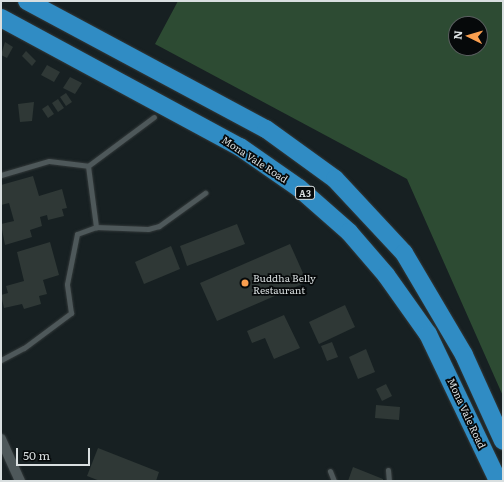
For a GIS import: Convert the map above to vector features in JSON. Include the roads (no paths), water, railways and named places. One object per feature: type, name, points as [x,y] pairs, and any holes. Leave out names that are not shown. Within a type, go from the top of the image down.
[{"type":"highway","name":"Mona Vale Road","points":[[27,1],[266,129],[335,179],[404,253],[457,342],[503,441]]},
{"type":"highway","name":"Mona Vale Road","points":[[1,18],[240,147],[299,188],[349,232],[386,274],[428,334],[498,481]]},
{"type":"street","points":[[1,439],[20,481]]},
{"type":"lane","points":[[1,175],[49,161],[88,166],[154,117]]},
{"type":"lane","points":[[88,166],[96,227]]},
{"type":"lane","points":[[1,360],[24,348],[71,313],[67,284],[71,250],[77,234],[96,227],[148,229],[160,226],[205,193]]},
{"type":"lane","points":[[388,470],[389,481]]},
{"type":"lane","points":[[330,472],[334,481]]},
{"type":"place","name":"Buddha Belly Restaurant","points":[[245,283]]}]
